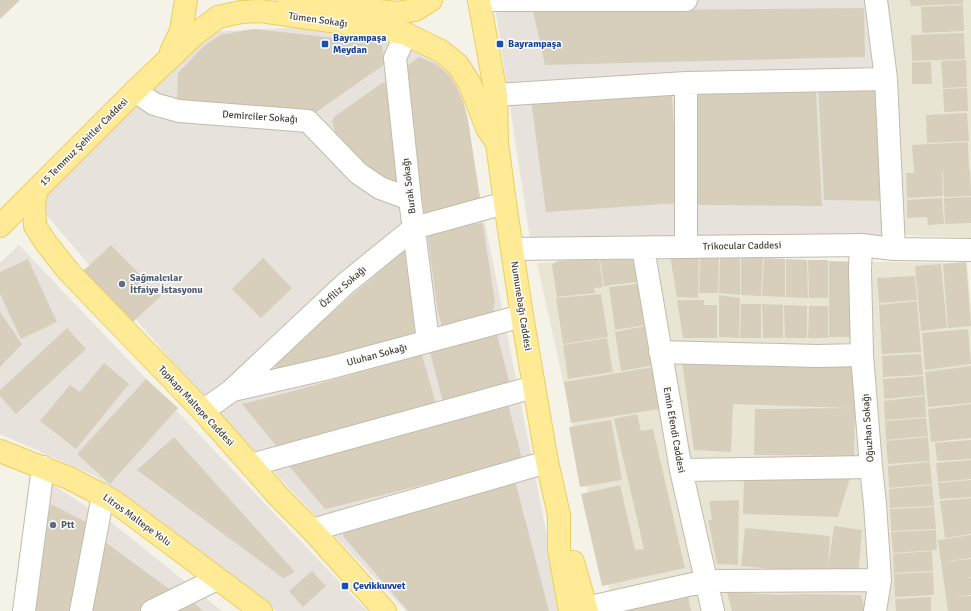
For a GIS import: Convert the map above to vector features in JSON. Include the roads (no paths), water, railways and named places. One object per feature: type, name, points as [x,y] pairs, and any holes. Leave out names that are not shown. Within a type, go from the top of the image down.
[{"type":"main road","points":[[168,58],[182,31],[186,0]]},
{"type":"main road","points":[[288,0],[397,13],[415,10],[431,0]]},
{"type":"main road","name":"Numunebağı Caddesi","points":[[479,0],[496,95],[497,143],[522,316],[547,462],[559,515],[559,550],[581,610]]},
{"type":"main road","name":"Tümen Sokağı","points":[[168,58],[194,35],[218,17],[241,12],[260,12],[406,34],[441,51],[458,65],[470,84],[488,128],[497,143]]},
{"type":"main road","name":"15 Temmuz Şehitler Caddesi","points":[[0,226],[168,58]]},
{"type":"main road","name":"Topkapı Maltepe Caddesi","points":[[37,189],[34,203],[35,226],[46,243],[69,272],[203,412],[385,611]]},
{"type":"main road","name":"Litros Maltepe Yolu","points":[[0,451],[69,478],[115,502],[261,611]]},
{"type":"street","points":[[479,0],[686,0]]},
{"type":"street","points":[[876,0],[886,78],[894,249]]},
{"type":"street","name":"Burak Sokağı","points":[[406,34],[395,58],[410,199],[428,341]]},
{"type":"street","points":[[496,95],[686,83],[886,78]]},
{"type":"street","points":[[686,83],[686,247]]},
{"type":"street","name":"Demirciler Sokağı","points":[[135,91],[154,104],[179,111],[308,121],[358,173],[380,188],[410,199]]},
{"type":"street","name":"Özfiliz Sokağı","points":[[203,412],[231,391],[344,284],[414,228],[505,203]]},
{"type":"street","name":"Trikocular Caddesi","points":[[513,249],[861,245],[894,249],[971,250]]},
{"type":"street","name":"Oğuzhan Sokağı","points":[[861,245],[860,270],[862,355],[880,580],[875,611]]},
{"type":"street","name":"Emin Efendi Caddesi","points":[[643,248],[681,470],[713,611]]},
{"type":"street","name":"Uluhan Sokağı","points":[[231,391],[329,368],[522,316]]},
{"type":"street","points":[[660,352],[817,356],[862,355]]},
{"type":"street","points":[[251,465],[534,387]]},
{"type":"street","points":[[312,530],[547,462]]},
{"type":"street","points":[[24,611],[43,467]]},
{"type":"street","points":[[681,470],[870,467]]},
{"type":"street","points":[[81,611],[103,495]]},
{"type":"street","points":[[152,611],[217,579]]},
{"type":"street","points":[[581,610],[706,581],[880,580]]},
{"type":"place","name":"Bayrampaşa Meydan","points":[[325,44]]},
{"type":"place","name":"Bayrampaşa","points":[[500,44]]},
{"type":"place","name":"Sağmalcılar İtfaiye İstasyonu","points":[[122,284]]},
{"type":"place","name":"Ptt","points":[[53,525]]},
{"type":"place","name":"Çevikkuvvet","points":[[345,586]]}]
